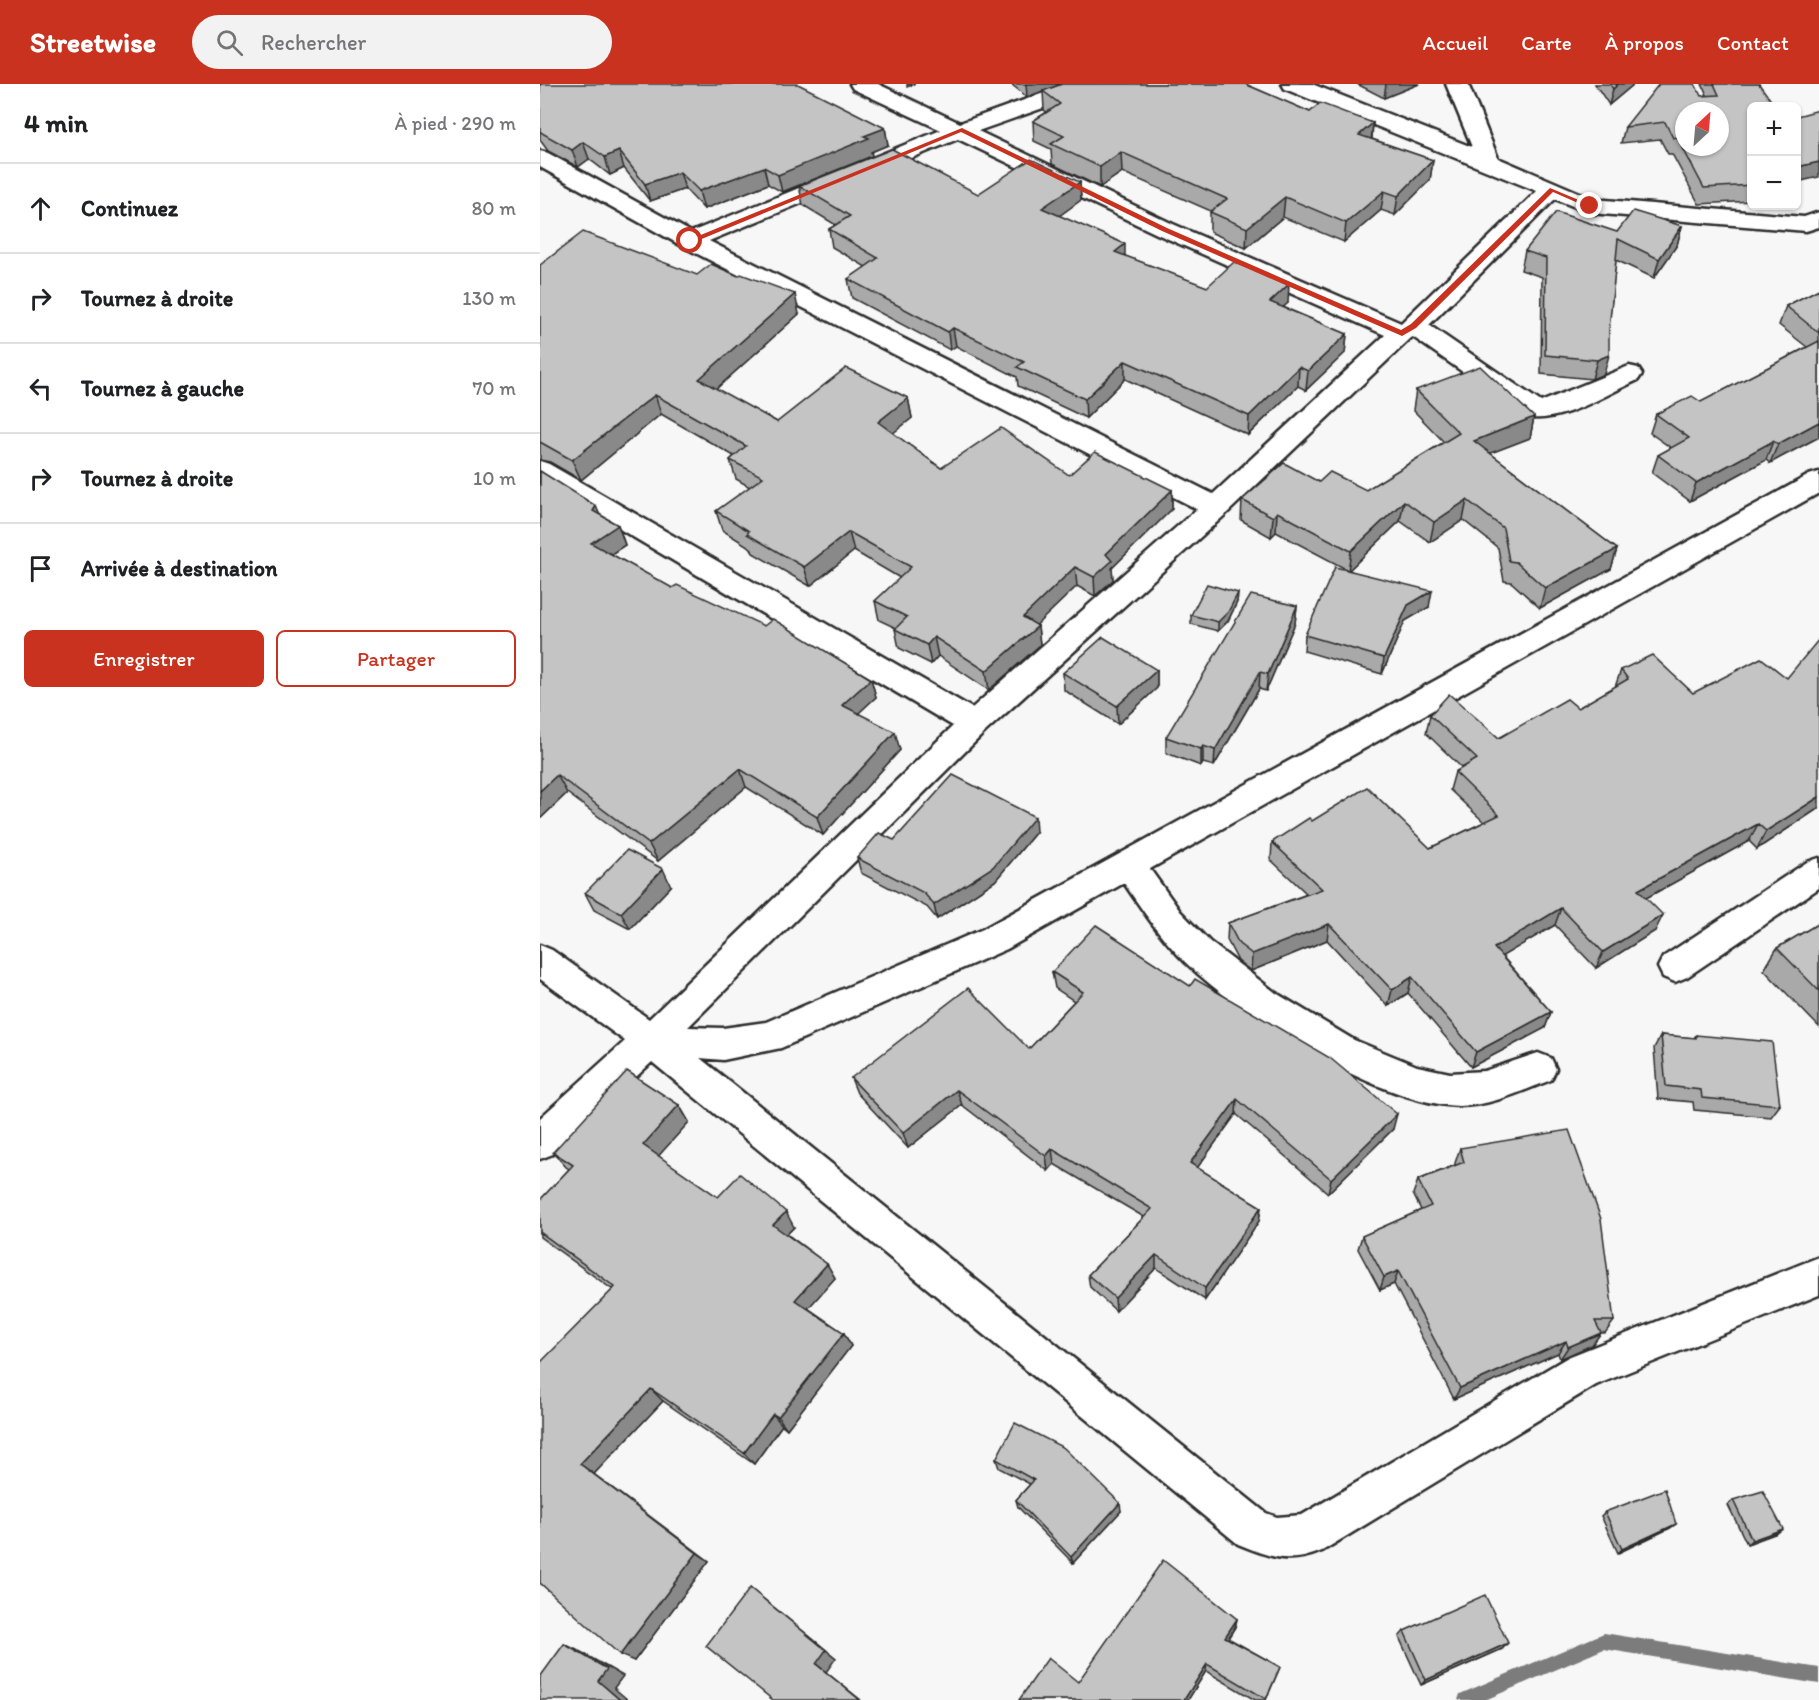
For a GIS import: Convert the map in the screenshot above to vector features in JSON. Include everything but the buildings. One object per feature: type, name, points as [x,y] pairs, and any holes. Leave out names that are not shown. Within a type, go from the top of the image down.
[{"type":"street","points":[[861,84],[962,130],[1165,229],[1408,330],[1536,411],[1554,408],[1629,375]]},
{"type":"street","points":[[690,241],[962,130],[1089,84]]},
{"type":"street","points":[[1293,84],[1489,162],[1590,206],[1815,225]]},
{"type":"street","points":[[1457,84],[1489,162]]},
{"type":"street","points":[[540,158],[690,241],[1216,507]]},
{"type":"street","points":[[540,1142],[651,1040],[974,724],[1216,507],[1408,330],[1552,189]]},
{"type":"street","points":[[540,470],[974,724]]},
{"type":"street","points":[[651,1040],[723,1044],[769,1037],[995,939],[1819,481]]},
{"type":"street","points":[[1129,865],[1175,929],[1228,979],[1293,1024],[1388,1074],[1450,1089],[1492,1087],[1538,1069]]},
{"type":"street","points":[[1675,967],[1819,871]]},
{"type":"street","points":[[540,960],[651,1040],[1253,1529],[1277,1538],[1307,1536],[1582,1371],[1819,1276]]},
{"type":"waterway","points":[[1466,1700],[1604,1641],[1819,1676]]},
{"type":"route","points":[[690,241],[962,130],[1165,229],[1402,333],[1414,326],[1552,189],[1590,206]]}]
